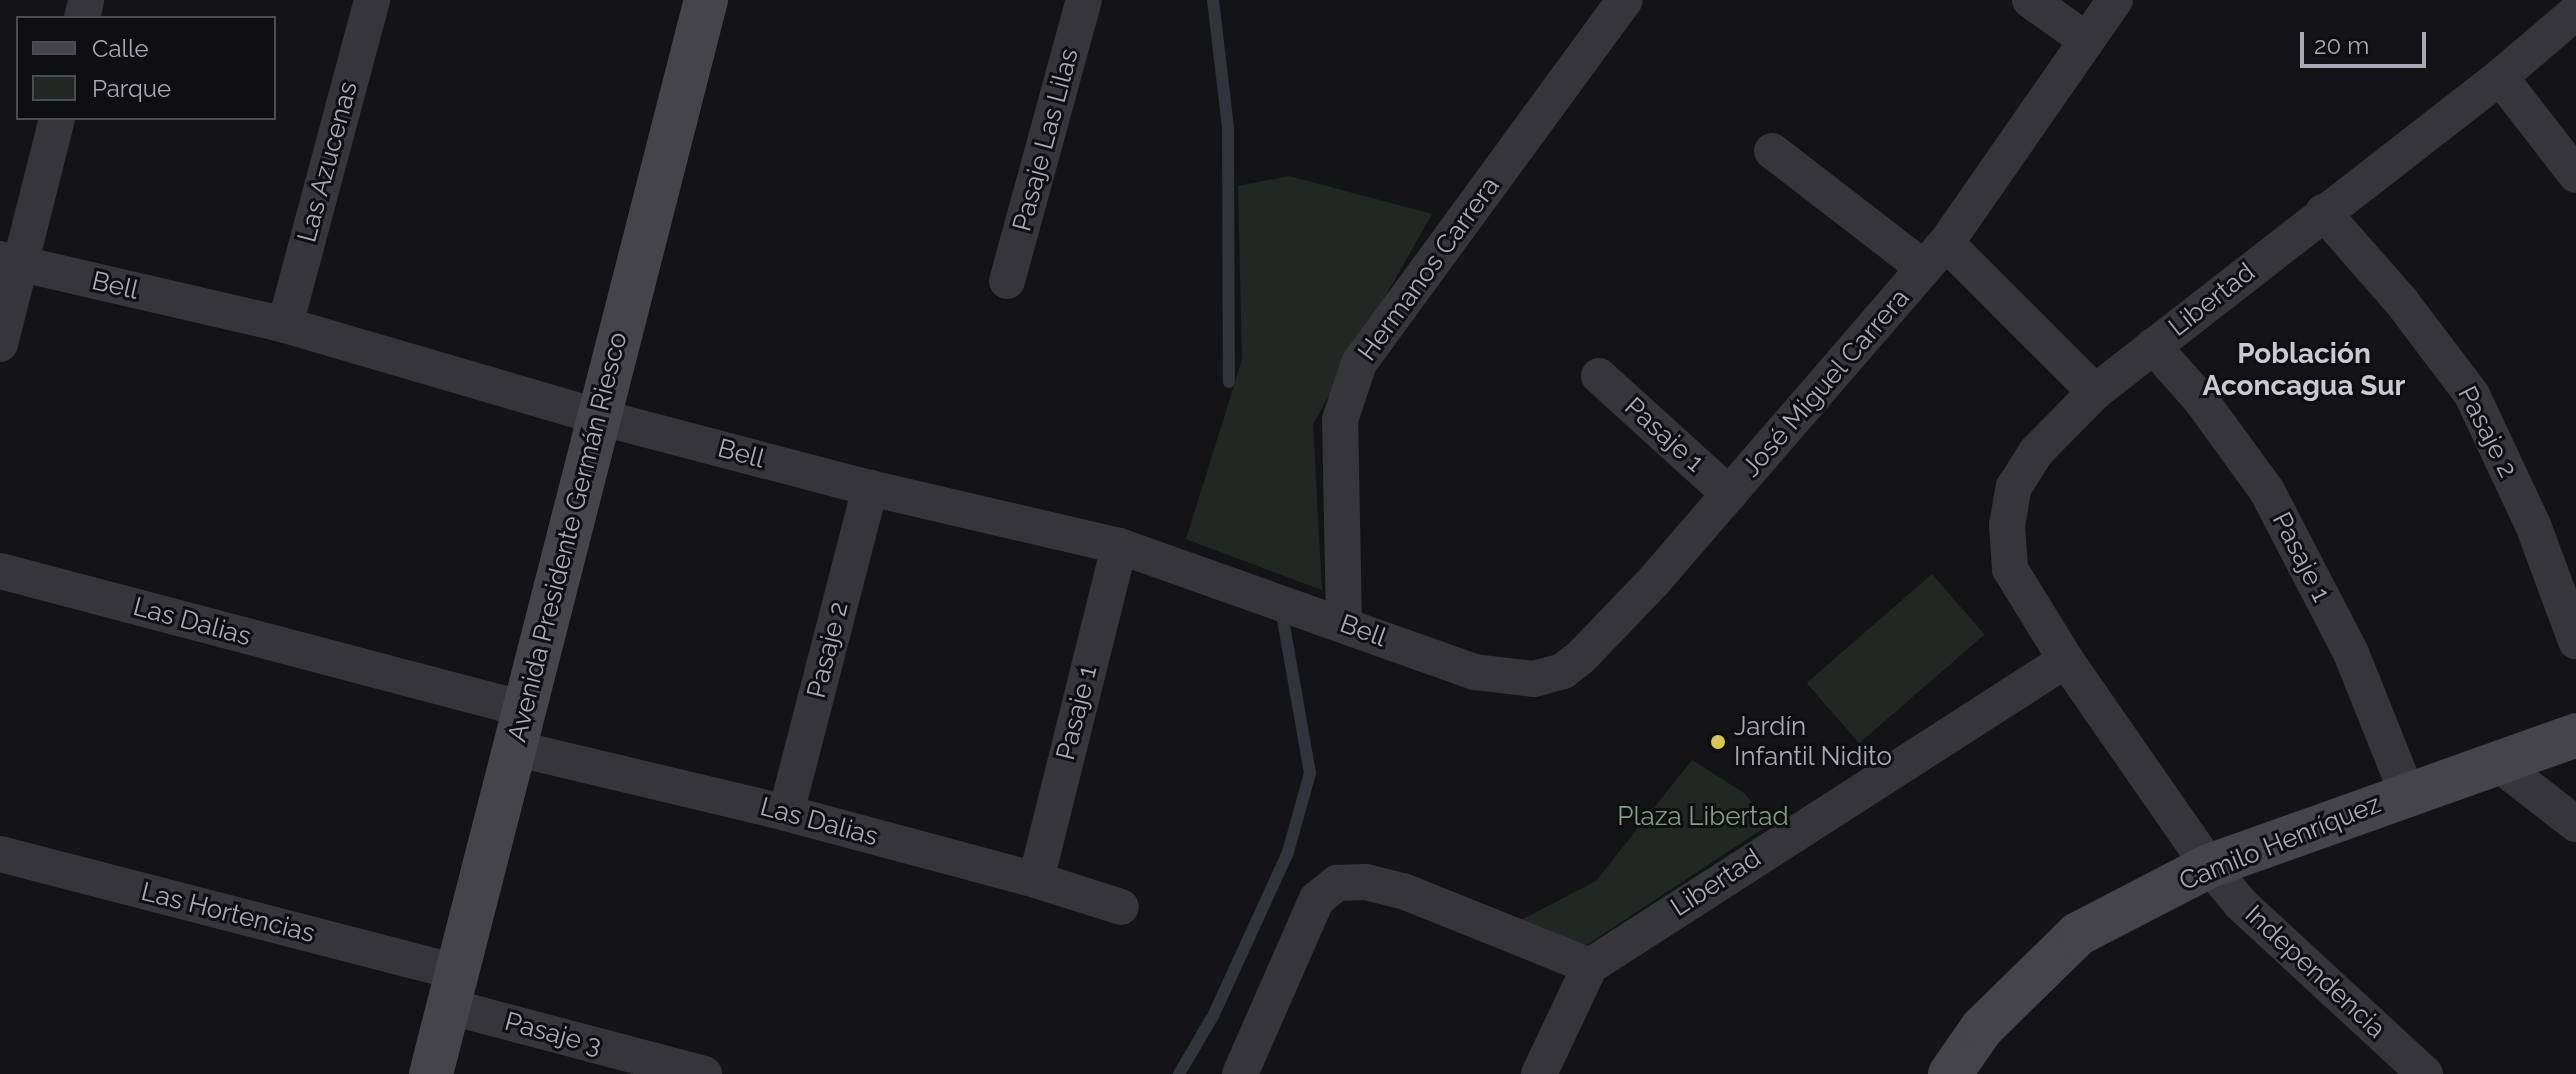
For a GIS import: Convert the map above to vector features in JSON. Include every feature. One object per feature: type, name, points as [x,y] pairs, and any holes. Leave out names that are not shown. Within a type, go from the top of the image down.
[{"type":"street","name":"Las Azucenas","points":[[285,325],[372,0]]},
{"type":"street","name":"Avenida Presidente Germán Riesco","points":[[431,1074],[706,0]]},
{"type":"street","name":"Pasaje Las Lilas","points":[[1007,281],[1084,0]]},
{"type":"street","points":[[2030,0],[2086,40]]},
{"type":"street","name":"José Miguel Carrera","points":[[1475,672],[1534,679],[1563,671],[1653,582],[1935,256],[2115,0]]},
{"type":"street","name":"Hermanos Carrera","points":[[1344,624],[1340,420],[1359,363],[1610,3]]},
{"type":"street","name":"Libertad","points":[[2209,866],[2066,660],[2010,569],[2007,525],[2014,487],[2036,452],[2095,392],[2500,77],[2576,12]]},
{"type":"street","points":[[2500,77],[2576,175]]},
{"type":"street","points":[[0,344],[10,261],[56,120]]},
{"type":"street","points":[[1772,151],[1935,256],[2095,392]]},
{"type":"street","name":"Pasaje 2","points":[[2323,212],[2401,301],[2472,395],[2533,525],[2576,641]]},
{"type":"street","name":"Bell","points":[[10,261],[285,325],[599,417],[870,488],[1119,546],[1475,672]]},
{"type":"street","name":"Pasaje 1","points":[[2153,346],[2200,399],[2267,491],[2351,653],[2407,793]]},
{"type":"street","name":"Pasaje 1","points":[[1599,376],[1729,494]]},
{"type":"street","name":"Pasaje 2","points":[[786,813],[870,488]]},
{"type":"street","name":"Pasaje 1","points":[[1036,880],[1119,546]]},
{"type":"street","name":"Las Dalias","points":[[0,571],[786,813],[1036,880],[1121,907]]},
{"type":"street","name":"Libertad","points":[[1590,966],[2066,660]]},
{"type":"street","name":"Camilo Henríquez","points":[[1950,1074],[1982,1028],[2078,934],[2209,866],[2576,735]]},
{"type":"street","points":[[2496,762],[2576,824]]},
{"type":"street","name":"Las Hortencias","points":[[0,854],[452,989]]},
{"type":"street","name":"Independencia","points":[[2209,866],[2241,904],[2425,1074]]},
{"type":"street","points":[[1240,1074],[1317,899],[1337,883],[1366,882],[1403,891],[1590,966],[1539,1074]]},
{"type":"street","name":"Pasaje 3","points":[[452,989],[699,1073]]},
{"type":"green space","points":[[1289,176],[1432,214],[1313,424],[1322,590],[1186,539],[1242,360],[1238,186]]},
{"type":"green space","points":[[1932,574],[1984,634],[1859,743],[1807,683]]},
{"type":"green space","name":"Plaza Libertad","points":[[1692,760],[1744,793],[1770,824],[1585,946],[1521,920],[1596,881]]},
{"type":"waterway","points":[[1213,0],[1228,127],[1229,382]]},
{"type":"waterway","points":[[1179,1074],[1214,1014],[1288,852],[1310,773],[1283,620]]},
{"type":"place","name":"Jardín Infantil Nidito","points":[[1718,742]]},
{"type":"district","name":"Población Aconcagua Sur","points":[[2304,370]]}]
